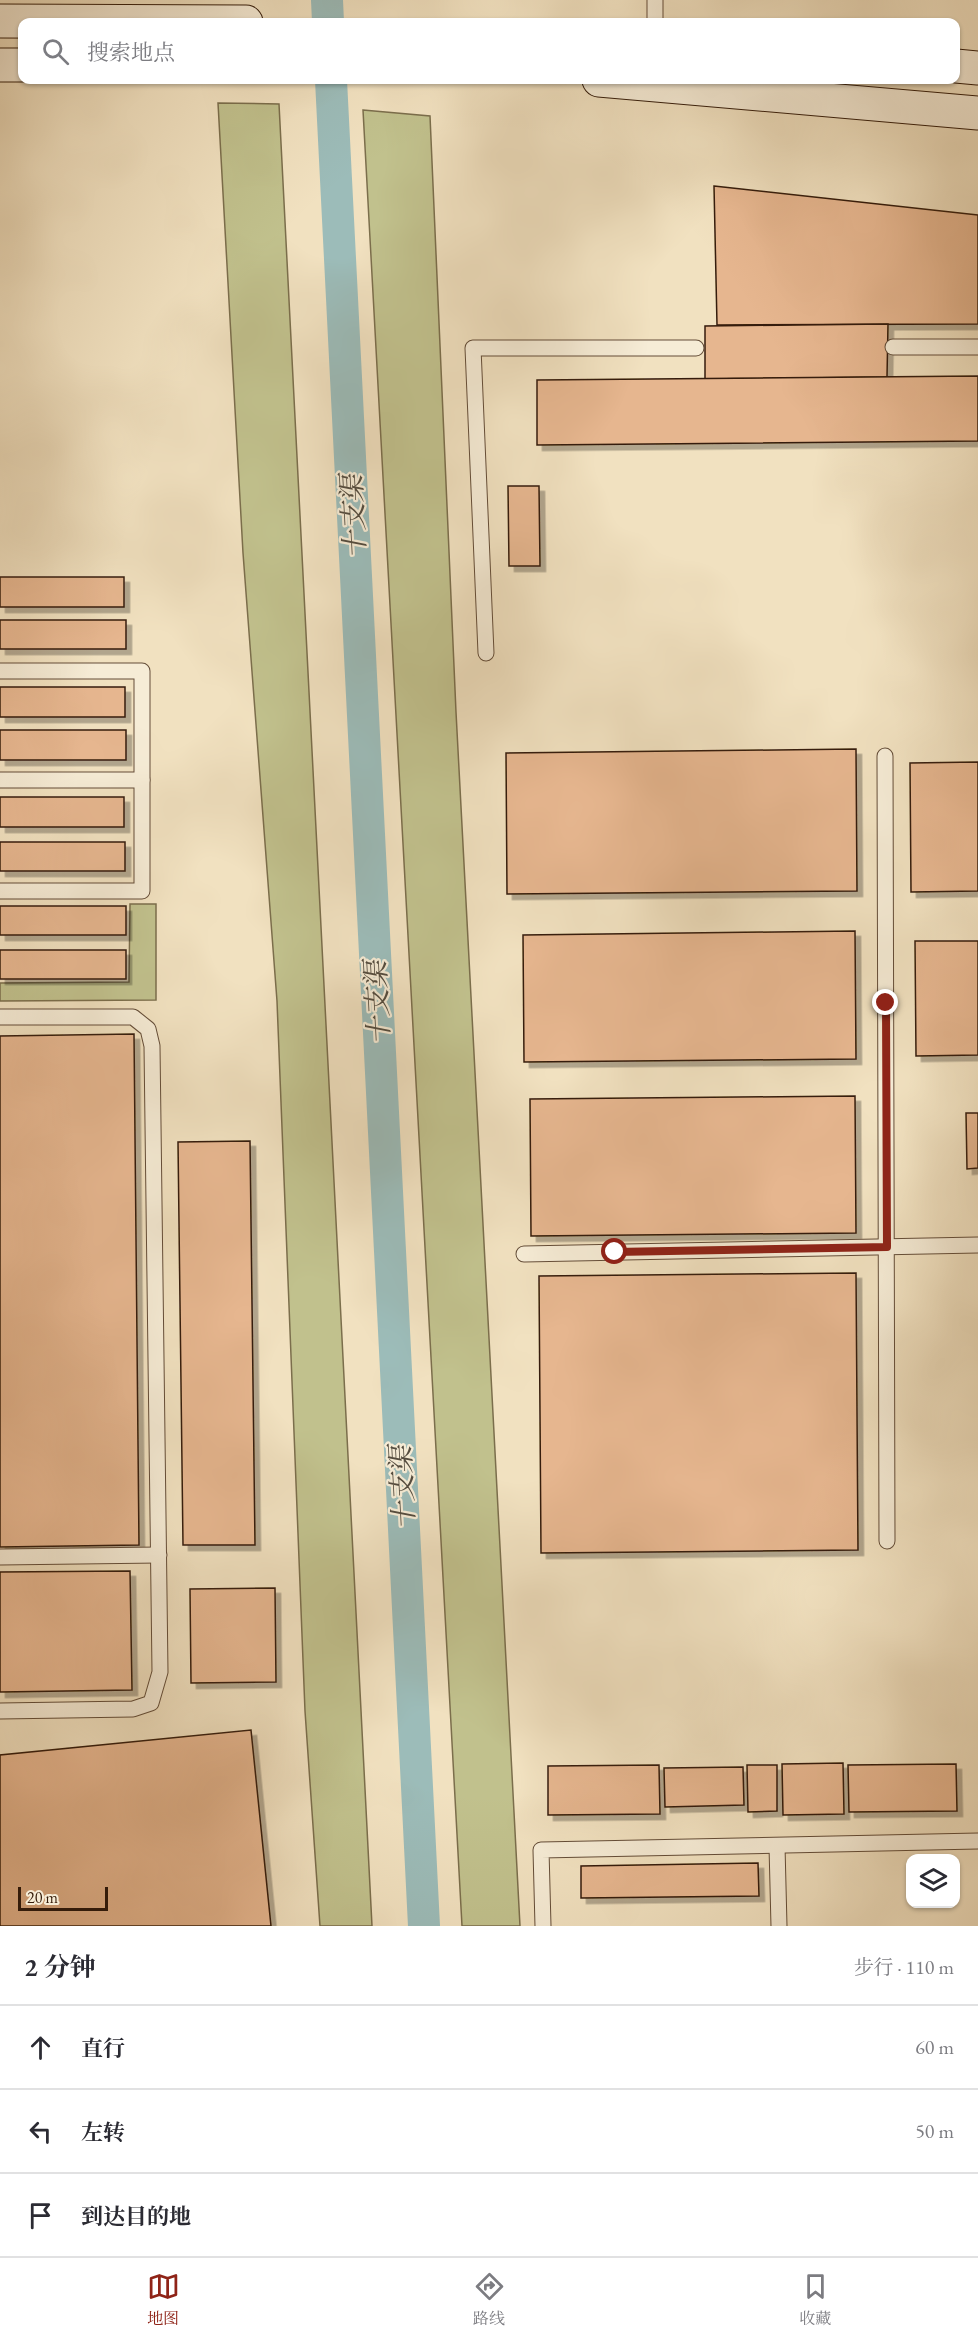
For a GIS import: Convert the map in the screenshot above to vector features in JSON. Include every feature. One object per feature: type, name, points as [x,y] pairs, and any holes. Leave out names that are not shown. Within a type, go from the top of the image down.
[{"type":"street","points":[[0,21],[18,21]]},
{"type":"street","points":[[0,65],[18,65]]},
{"type":"street","points":[[960,66],[978,68]]},
{"type":"street","points":[[646,84],[978,112]]},
{"type":"lane","points":[[655,0],[655,18]]},
{"type":"lane","points":[[893,347],[978,347]]},
{"type":"lane","points":[[486,653],[473,348],[696,348]]},
{"type":"lane","points":[[0,671],[142,671],[142,891],[0,891]]},
{"type":"lane","points":[[885,756],[887,1541]]},
{"type":"lane","points":[[0,780],[142,780]]},
{"type":"lane","points":[[0,1017],[133,1017],[148,1029],[152,1046],[160,1672],[151,1703],[133,1709],[0,1711]]},
{"type":"lane","points":[[524,1254],[978,1245]]},
{"type":"lane","points":[[0,1557],[159,1555]]},
{"type":"lane","points":[[543,1926],[541,1850],[978,1841]]},
{"type":"lane","points":[[777,1845],[779,1926]]},
{"type":"green space","points":[[218,103],[279,104],[372,1926],[320,1926],[305,1711],[277,1001],[243,553]]},
{"type":"green space","points":[[363,110],[430,116],[456,712],[520,1926],[462,1926]]},
{"type":"green space","points":[[130,904],[156,904],[156,1000],[0,1001],[0,983],[129,982]]},
{"type":"building","points":[[714,186],[978,215],[978,324],[717,325]]},
{"type":"building","points":[[888,324],[887,377],[705,379],[705,326]]},
{"type":"building","points":[[978,376],[978,441],[537,445],[537,380]]},
{"type":"building","points":[[508,486],[539,486],[540,566],[509,566]]},
{"type":"building","points":[[0,577],[124,577],[124,607],[0,607]]},
{"type":"building","points":[[0,620],[126,620],[126,649],[0,649]]},
{"type":"building","points":[[0,687],[125,687],[125,717],[0,717]]},
{"type":"building","points":[[0,730],[126,730],[126,760],[0,760]]},
{"type":"building","points":[[856,749],[857,891],[507,894],[506,753]]},
{"type":"building","points":[[978,762],[978,891],[911,892],[910,763]]},
{"type":"building","points":[[0,797],[124,797],[124,827],[0,827]]},
{"type":"building","points":[[0,842],[125,842],[125,871],[0,871]]},
{"type":"building","points":[[0,906],[126,906],[126,935],[0,935]]},
{"type":"building","points":[[855,931],[856,1059],[524,1062],[523,935]]},
{"type":"building","points":[[915,941],[978,941],[978,1055],[916,1056]]},
{"type":"building","points":[[0,950],[126,950],[126,979],[0,979]]},
{"type":"building","points":[[134,1034],[139,1545],[0,1547],[0,1036]]},
{"type":"building","points":[[855,1096],[856,1233],[531,1236],[530,1099]]},
{"type":"building","points":[[966,1113],[978,1113],[978,1168],[967,1169]]},
{"type":"building","points":[[250,1141],[255,1545],[183,1545],[178,1142]]},
{"type":"building","points":[[856,1273],[858,1550],[541,1553],[539,1276]]},
{"type":"building","points":[[130,1571],[132,1690],[0,1692],[0,1572]]},
{"type":"building","points":[[275,1588],[276,1682],[191,1683],[190,1589]]},
{"type":"building","points":[[251,1730],[271,1926],[0,1926],[0,1755]]},
{"type":"building","points":[[843,1763],[844,1814],[783,1815],[782,1764]]},
{"type":"building","points":[[956,1764],[957,1811],[849,1812],[848,1765]]},
{"type":"building","points":[[659,1765],[660,1814],[548,1815],[548,1766]]},
{"type":"building","points":[[747,1765],[777,1765],[777,1811],[748,1812]]},
{"type":"building","points":[[743,1767],[744,1805],[665,1807],[664,1768]]},
{"type":"building","points":[[758,1863],[759,1896],[581,1898],[581,1866]]},
{"type":"waterway","name":"十支渠","points":[[327,0],[328,18]]},
{"type":"waterway","name":"十支渠","points":[[331,84],[424,1926]]},
{"type":"route","points":[[615,1252],[887,1247],[886,1003]]}]
